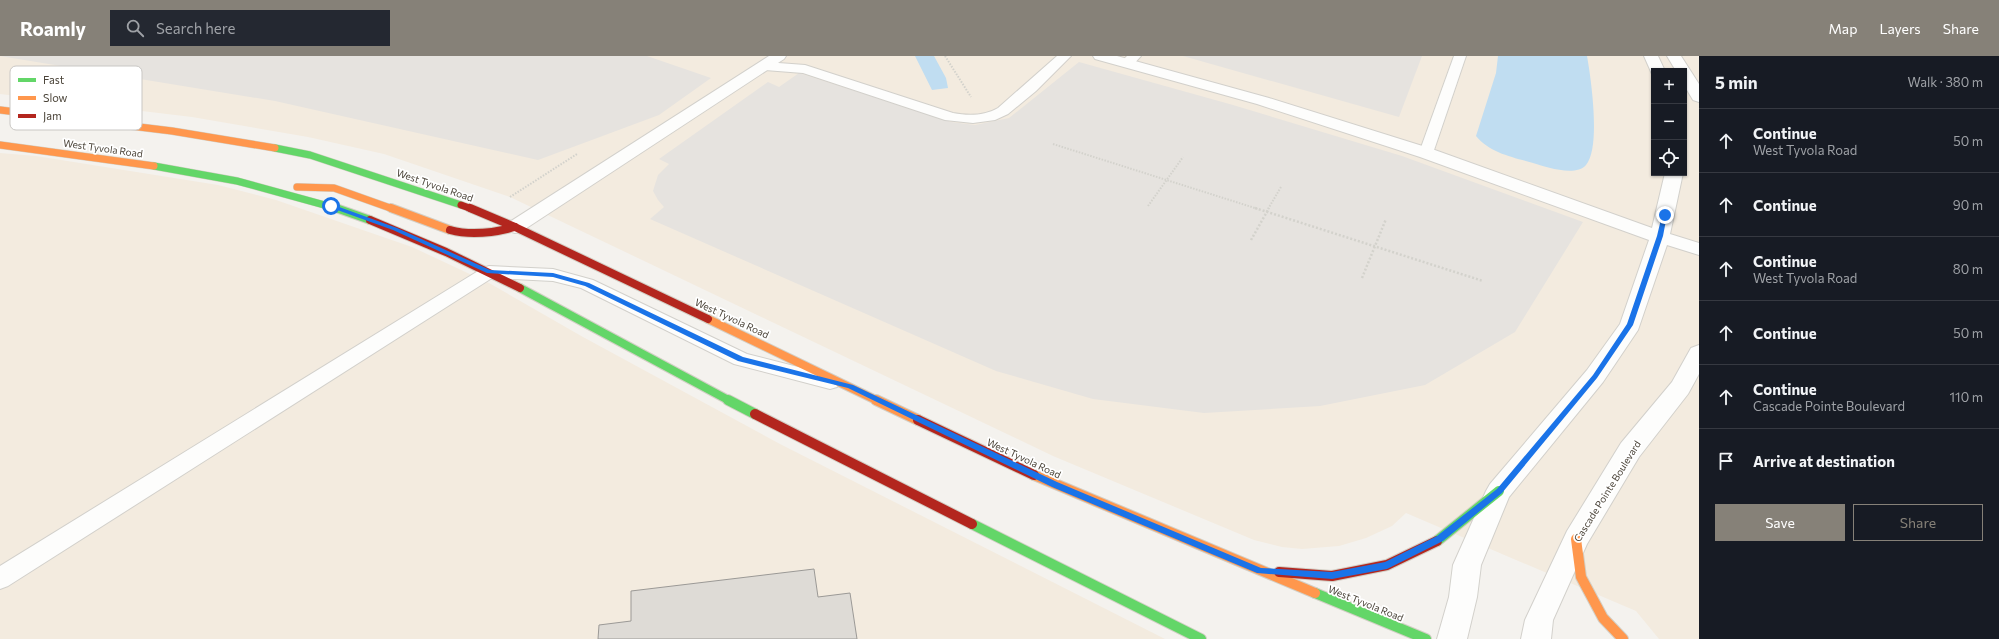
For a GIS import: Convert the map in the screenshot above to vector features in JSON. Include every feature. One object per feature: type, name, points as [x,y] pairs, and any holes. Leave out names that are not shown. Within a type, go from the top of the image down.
[{"type":"main road","name":"West Tyvola Road","points":[[0,110],[10,111]]},
{"type":"main road","name":"West Tyvola Road","points":[[142,128],[240,141],[310,155],[466,207],[515,227],[1055,485],[1426,639]]},
{"type":"main road","name":"West Tyvola Road","points":[[0,145],[189,171],[263,186],[331,206],[395,229],[489,272],[800,438],[1201,639]]},
{"type":"main road","points":[[263,186],[334,188],[453,231],[467,234],[487,234],[515,227]]},
{"type":"main road","points":[[1260,571],[1332,576],[1387,565],[1440,539],[1499,491]]},
{"type":"main road","points":[[1576,539],[1581,577],[1603,618],[1623,639]]},
{"type":"street","points":[[515,227],[779,56]]},
{"type":"street","points":[[1100,56],[1131,60],[1426,153],[1699,249]]},
{"type":"street","points":[[1651,56],[1656,68]]},
{"type":"street","points":[[1674,56],[1699,97]]},
{"type":"street","points":[[1452,639],[1463,597],[1467,566],[1499,491],[1595,376],[1630,325],[1660,236],[1673,176]]},
{"type":"street","name":"Cascade Pointe Boulevard","points":[[1536,639],[1539,620],[1576,539],[1630,450],[1680,388],[1699,353]]},
{"type":"lane","points":[[798,56],[805,69]]},
{"type":"lane","points":[[764,66],[805,69],[950,117],[971,119],[983,118],[1003,111],[1065,56]]},
{"type":"lane","points":[[1426,153],[1460,56]]},
{"type":"lane","points":[[0,579],[489,272],[553,275],[587,284],[741,359],[850,386]]},
{"type":"path","points":[[1053,144],[1483,281]]},
{"type":"path","points":[[1148,206],[1183,157]]},
{"type":"path","points":[[1251,240],[1281,187]]},
{"type":"path","points":[[1362,278],[1386,219]]},
{"type":"shaded area","points":[[0,56],[1699,56],[1699,639],[1659,639],[1636,611],[1406,513],[1392,526],[1366,538],[1339,546],[1302,549],[1282,547],[1254,540],[1053,456],[510,197],[384,154],[308,137],[192,117],[142,111],[142,66],[10,66],[10,95],[0,94]]},
{"type":"shaded area","points":[[0,56],[647,56],[711,78],[659,115],[538,160],[275,101],[142,79],[142,66],[61,66]]},
{"type":"shaded area","points":[[1183,56],[1422,56],[1399,117]]},
{"type":"shaded area","points":[[1079,62],[1233,105],[1402,156],[1583,222],[1515,332],[1425,385],[1320,406],[1204,413],[1093,399],[996,371],[650,219],[664,207],[653,191],[658,175],[669,164],[659,159],[768,82],[779,87],[799,73],[951,122],[975,125],[1009,118]]},
{"type":"shaded area","points":[[0,153],[36,156],[218,185],[276,200],[412,247],[489,283],[583,337],[780,444],[1165,639],[0,639]]},
{"type":"water","points":[[915,56],[934,56],[946,78],[948,88],[932,90]]},
{"type":"water","points":[[1498,56],[1587,56],[1591,80],[1594,129],[1591,156],[1586,165],[1581,169],[1568,171],[1560,170],[1502,154],[1488,147],[1476,136],[1496,73]]},
{"type":"building","points":[[814,569],[818,597],[850,593],[857,639],[598,639],[599,625],[631,621],[631,591]]},
{"type":"traffic: fast","points":[[275,148],[310,155],[461,205]]},
{"type":"traffic: fast","points":[[154,166],[210,175],[264,187],[317,202],[370,220]]},
{"type":"traffic: fast","points":[[520,288],[755,414]]},
{"type":"traffic: fast","points":[[1437,541],[1499,491]]},
{"type":"traffic: fast","points":[[972,524],[1201,639]]},
{"type":"traffic: fast","points":[[1315,593],[1426,639]]},
{"type":"traffic: slow","points":[[0,110],[10,111]]},
{"type":"traffic: slow","points":[[142,127],[275,148]]},
{"type":"traffic: slow","points":[[0,145],[154,166]]},
{"type":"traffic: slow","points":[[297,187],[334,188],[450,230]]},
{"type":"traffic: slow","points":[[708,319],[918,420]]},
{"type":"traffic: slow","points":[[1034,475],[1315,593]]},
{"type":"traffic: slow","points":[[1576,539],[1581,577],[1603,618],[1623,639]]},
{"type":"traffic: jam","points":[[461,205],[515,227],[708,319]]},
{"type":"traffic: jam","points":[[370,220],[446,252],[520,288]]},
{"type":"traffic: jam","points":[[450,230],[474,234],[499,231],[515,227]]},
{"type":"traffic: jam","points":[[755,414],[972,524]]},
{"type":"traffic: jam","points":[[918,420],[1034,475]]},
{"type":"traffic: jam","points":[[1279,572],[1332,576],[1387,565],[1437,541]]},
{"type":"route","points":[[331,206],[395,229],[489,272],[553,275],[587,284],[741,359],[850,386],[1055,485],[1260,571],[1332,576],[1387,565],[1440,539],[1499,491],[1595,376],[1630,325],[1660,236],[1665,215]]}]
